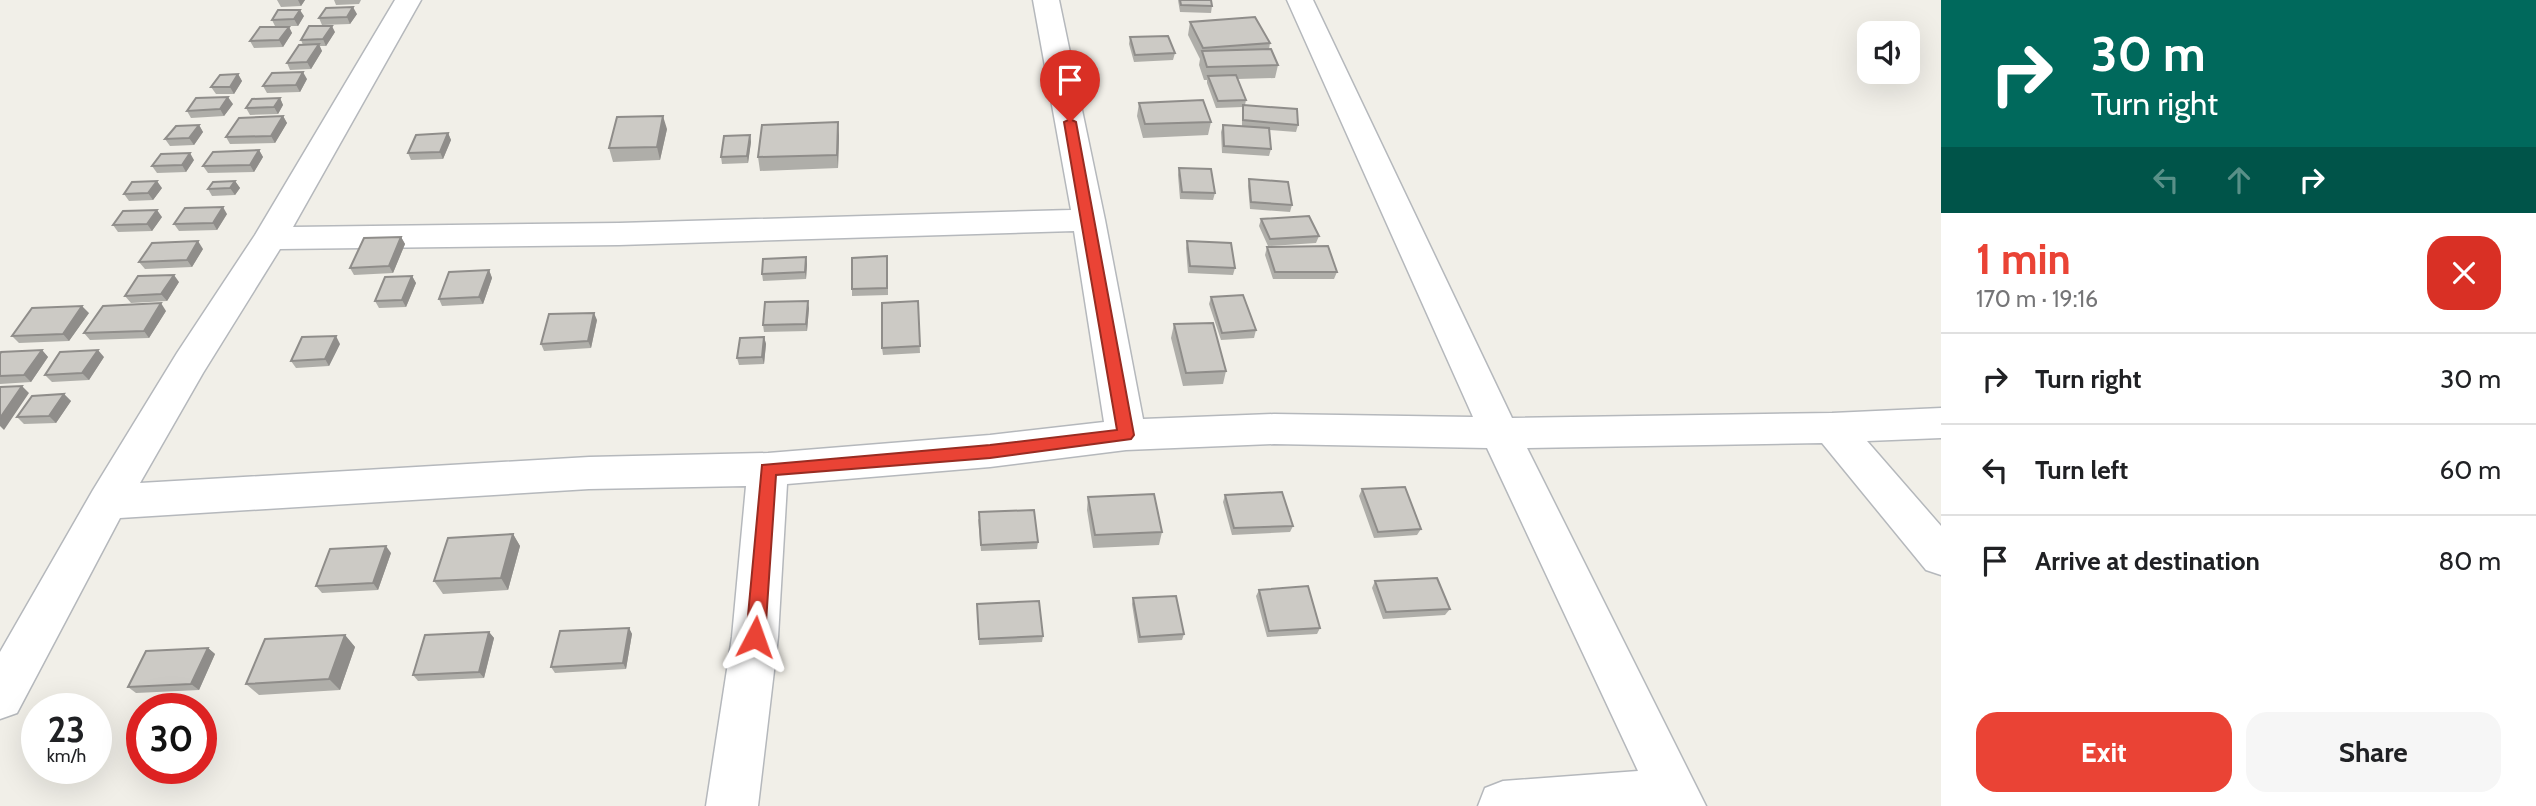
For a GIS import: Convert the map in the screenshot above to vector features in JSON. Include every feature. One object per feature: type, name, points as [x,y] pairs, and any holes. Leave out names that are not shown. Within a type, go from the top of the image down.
[{"type":"street","points":[[0,697],[107,502],[190,363],[270,238],[408,0]]},
{"type":"street","points":[[1046,0],[1089,220],[1126,435]]},
{"type":"street","points":[[1300,0],[1500,433],[1678,800],[1503,806]]},
{"type":"street","points":[[270,238],[619,234],[1089,220]]},
{"type":"street","points":[[107,502],[589,473],[768,469],[990,451],[1126,435],[1275,429],[1500,433],[1832,428],[1941,423]]},
{"type":"street","points":[[1832,428],[1941,556]]},
{"type":"street","points":[[732,806],[755,637],[768,469]]},
{"type":"building","points":[[1180,0],[1211,0],[1212,6],[1181,5]]},
{"type":"building","points":[[353,7],[347,17],[319,18],[326,8]]},
{"type":"building","points":[[278,10],[300,10],[294,19],[272,20]]},
{"type":"building","points":[[1255,17],[1270,43],[1203,48],[1190,22]]},
{"type":"building","points":[[309,26],[332,26],[323,39],[301,40]]},
{"type":"building","points":[[260,27],[289,27],[279,40],[250,41]]},
{"type":"building","points":[[1168,36],[1175,53],[1135,55],[1130,37]]},
{"type":"building","points":[[319,44],[307,62],[287,63],[299,45]]},
{"type":"building","points":[[1271,49],[1278,65],[1207,67],[1202,51]]},
{"type":"building","points":[[303,72],[296,85],[263,86],[272,73]]},
{"type":"building","points":[[238,74],[230,87],[211,87],[220,75]]},
{"type":"building","points":[[1236,75],[1246,100],[1218,101],[1208,76]]},
{"type":"building","points":[[228,97],[220,109],[187,111],[196,98]]},
{"type":"building","points":[[280,98],[274,107],[246,108],[252,99]]},
{"type":"building","points":[[1203,100],[1211,122],[1145,124],[1139,103]]},
{"type":"building","points":[[1243,105],[1297,109],[1298,125],[1243,120]]},
{"type":"building","points":[[283,116],[271,136],[226,137],[239,118]]},
{"type":"building","points":[[663,116],[657,147],[609,148],[617,117]]},
{"type":"building","points":[[838,122],[837,155],[758,157],[762,125]]},
{"type":"building","points":[[199,125],[189,138],[165,139],[176,126]]},
{"type":"building","points":[[1223,125],[1269,128],[1271,149],[1224,146]]},
{"type":"building","points":[[448,133],[440,152],[408,153],[416,135]]},
{"type":"building","points":[[750,135],[747,156],[721,157],[724,136]]},
{"type":"building","points":[[259,150],[250,165],[203,166],[213,152]]},
{"type":"building","points":[[190,153],[182,165],[152,166],[161,154]]},
{"type":"building","points":[[1179,168],[1211,169],[1215,193],[1182,192]]},
{"type":"building","points":[[1249,179],[1288,182],[1292,205],[1251,202]]},
{"type":"building","points":[[157,181],[148,193],[124,194],[132,182]]},
{"type":"building","points":[[235,181],[230,188],[208,189],[213,182]]},
{"type":"building","points":[[223,207],[213,223],[174,224],[185,208]]},
{"type":"building","points":[[157,210],[147,224],[113,225],[123,211]]},
{"type":"building","points":[[1309,216],[1319,236],[1270,239],[1261,219]]},
{"type":"building","points":[[401,237],[389,266],[350,268],[364,238]]},
{"type":"building","points":[[198,241],[187,260],[139,262],[152,243]]},
{"type":"building","points":[[1187,241],[1231,243],[1235,268],[1190,266]]},
{"type":"building","points":[[1328,246],[1337,272],[1275,272],[1267,247]]},
{"type":"building","points":[[887,256],[887,288],[852,289],[852,258]]},
{"type":"building","points":[[806,257],[805,272],[762,274],[763,259]]},
{"type":"building","points":[[489,270],[479,297],[439,299],[449,272]]},
{"type":"building","points":[[174,275],[161,294],[125,296],[138,276]]},
{"type":"building","points":[[412,276],[402,300],[375,301],[385,277]]},
{"type":"building","points":[[1243,295],[1256,330],[1222,333],[1211,297]]},
{"type":"building","points":[[808,301],[806,324],[763,325],[765,302]]},
{"type":"building","points":[[918,301],[920,346],[882,348],[882,303]]},
{"type":"building","points":[[161,303],[144,331],[84,333],[103,306]]},
{"type":"building","points":[[82,306],[63,334],[12,336],[32,308]]},
{"type":"building","points":[[594,313],[588,341],[541,344],[549,314]]},
{"type":"building","points":[[1213,323],[1226,371],[1186,373],[1174,324]]},
{"type":"building","points":[[336,336],[325,359],[291,361],[302,337]]},
{"type":"building","points":[[764,337],[762,357],[737,358],[740,338]]},
{"type":"building","points":[[42,350],[24,375],[0,376],[1,352]]},
{"type":"building","points":[[98,350],[82,373],[45,375],[60,352]]},
{"type":"building","points":[[22,386],[0,418],[0,387]]},
{"type":"building","points":[[64,394],[49,416],[17,417],[32,396]]},
{"type":"building","points":[[1405,487],[1421,529],[1378,532],[1362,489]]},
{"type":"building","points":[[1282,492],[1293,526],[1234,528],[1225,495]]},
{"type":"building","points":[[1154,494],[1162,532],[1095,535],[1088,497]]},
{"type":"building","points":[[1034,510],[1038,542],[981,545],[979,512]]},
{"type":"building","points":[[513,534],[501,578],[434,581],[448,538]]},
{"type":"building","points":[[386,546],[373,583],[316,586],[330,549]]},
{"type":"building","points":[[1437,578],[1450,609],[1386,612],[1375,581]]},
{"type":"building","points":[[1308,586],[1320,628],[1269,631],[1259,590]]},
{"type":"building","points":[[1176,596],[1184,634],[1140,637],[1133,598]]},
{"type":"building","points":[[1039,601],[1043,636],[979,639],[977,604]]},
{"type":"building","points":[[629,628],[623,663],[551,667],[560,631]]},
{"type":"building","points":[[489,632],[479,672],[413,675],[425,635]]},
{"type":"building","points":[[345,635],[329,679],[246,684],[265,639]]},
{"type":"building","points":[[208,648],[191,684],[128,687],[146,651]]},
{"type":"route","points":[[755,637],[768,469],[990,451],[1126,435],[1070,122]]}]
